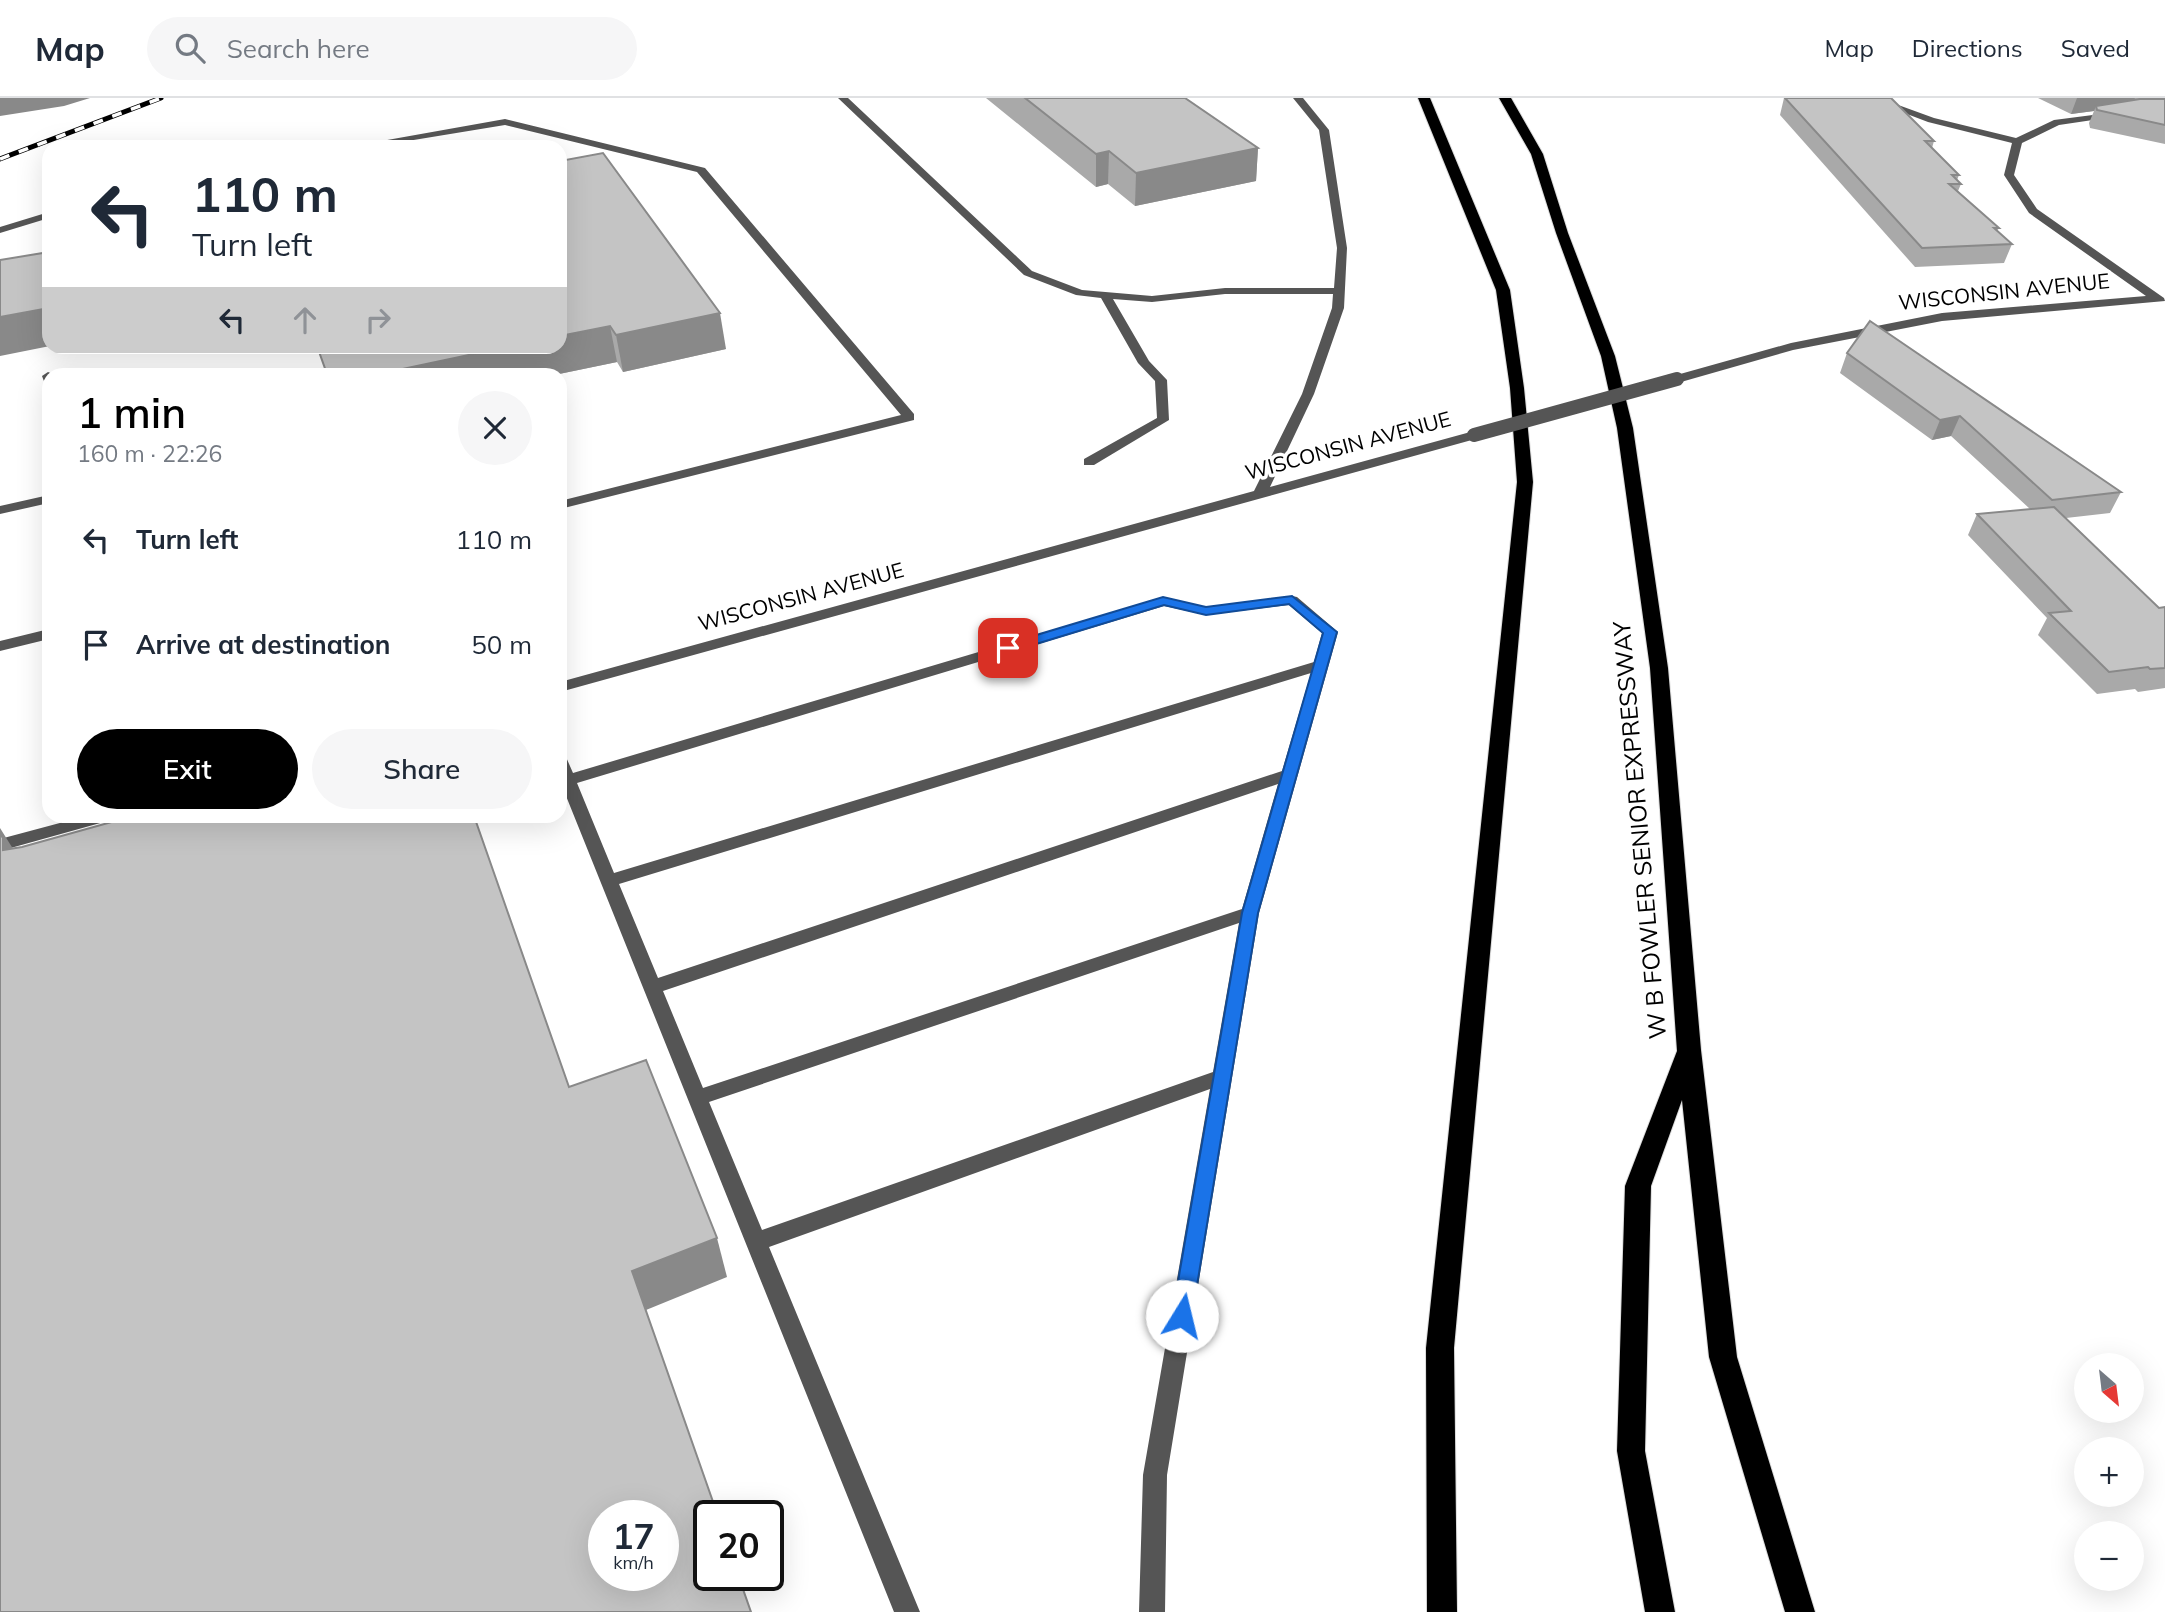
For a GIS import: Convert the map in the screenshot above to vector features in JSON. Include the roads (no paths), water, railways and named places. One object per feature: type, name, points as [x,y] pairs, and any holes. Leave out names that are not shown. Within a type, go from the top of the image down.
[{"type":"highway","points":[[1424,98],[1503,290],[1517,388],[1525,482],[1440,1348],[1442,1612]]},
{"type":"highway","name":"W B FOWLER SENIOR EXPRESSWAY","points":[[1505,98],[1537,154],[1562,233],[1608,356],[1625,428],[1659,668],[1689,1050],[1638,1186],[1631,1451],[1660,1612]]},
{"type":"highway","points":[[1689,1050],[1723,1357],[1800,1612]]},
{"type":"street","points":[[843,98],[1028,273],[1080,293],[1152,299],[1225,290],[1339,292]]},
{"type":"street","points":[[1259,495],[1308,394],[1338,308],[1342,248],[1324,130],[1298,98]]},
{"type":"street","points":[[1870,98],[1931,120],[2017,141],[2057,122],[2119,113]]},
{"type":"street","points":[[396,140],[505,122],[701,170],[909,417],[567,503]]},
{"type":"street","points":[[2017,141],[2009,175],[2033,211],[2161,301]]},
{"type":"street","points":[[0,230],[42,217]]},
{"type":"street","points":[[1089,462],[1163,420],[1161,380],[1144,363],[1104,295]]},
{"type":"street","name":"WISCONSIN AVENUE","points":[[567,685],[1791,347],[1942,317],[2161,301]]},
{"type":"street","points":[[0,510],[42,501]]},
{"type":"street","points":[[567,770],[1163,601],[1206,611],[1292,600],[1330,632],[1250,913],[1155,1475],[1152,1612]]},
{"type":"street","points":[[0,646],[42,636]]},
{"type":"street","points":[[608,881],[1320,665]]},
{"type":"street","points":[[652,987],[1289,775]]},
{"type":"street","points":[[567,778],[907,1612]]},
{"type":"street","points":[[0,845],[80,823]]},
{"type":"street","points":[[697,1098],[1250,913]]},
{"type":"street","points":[[756,1241],[1223,1077]]},
{"type":"railway","points":[[50,140],[161,98]]},
{"type":"railway","points":[[0,159],[42,143]]}]
